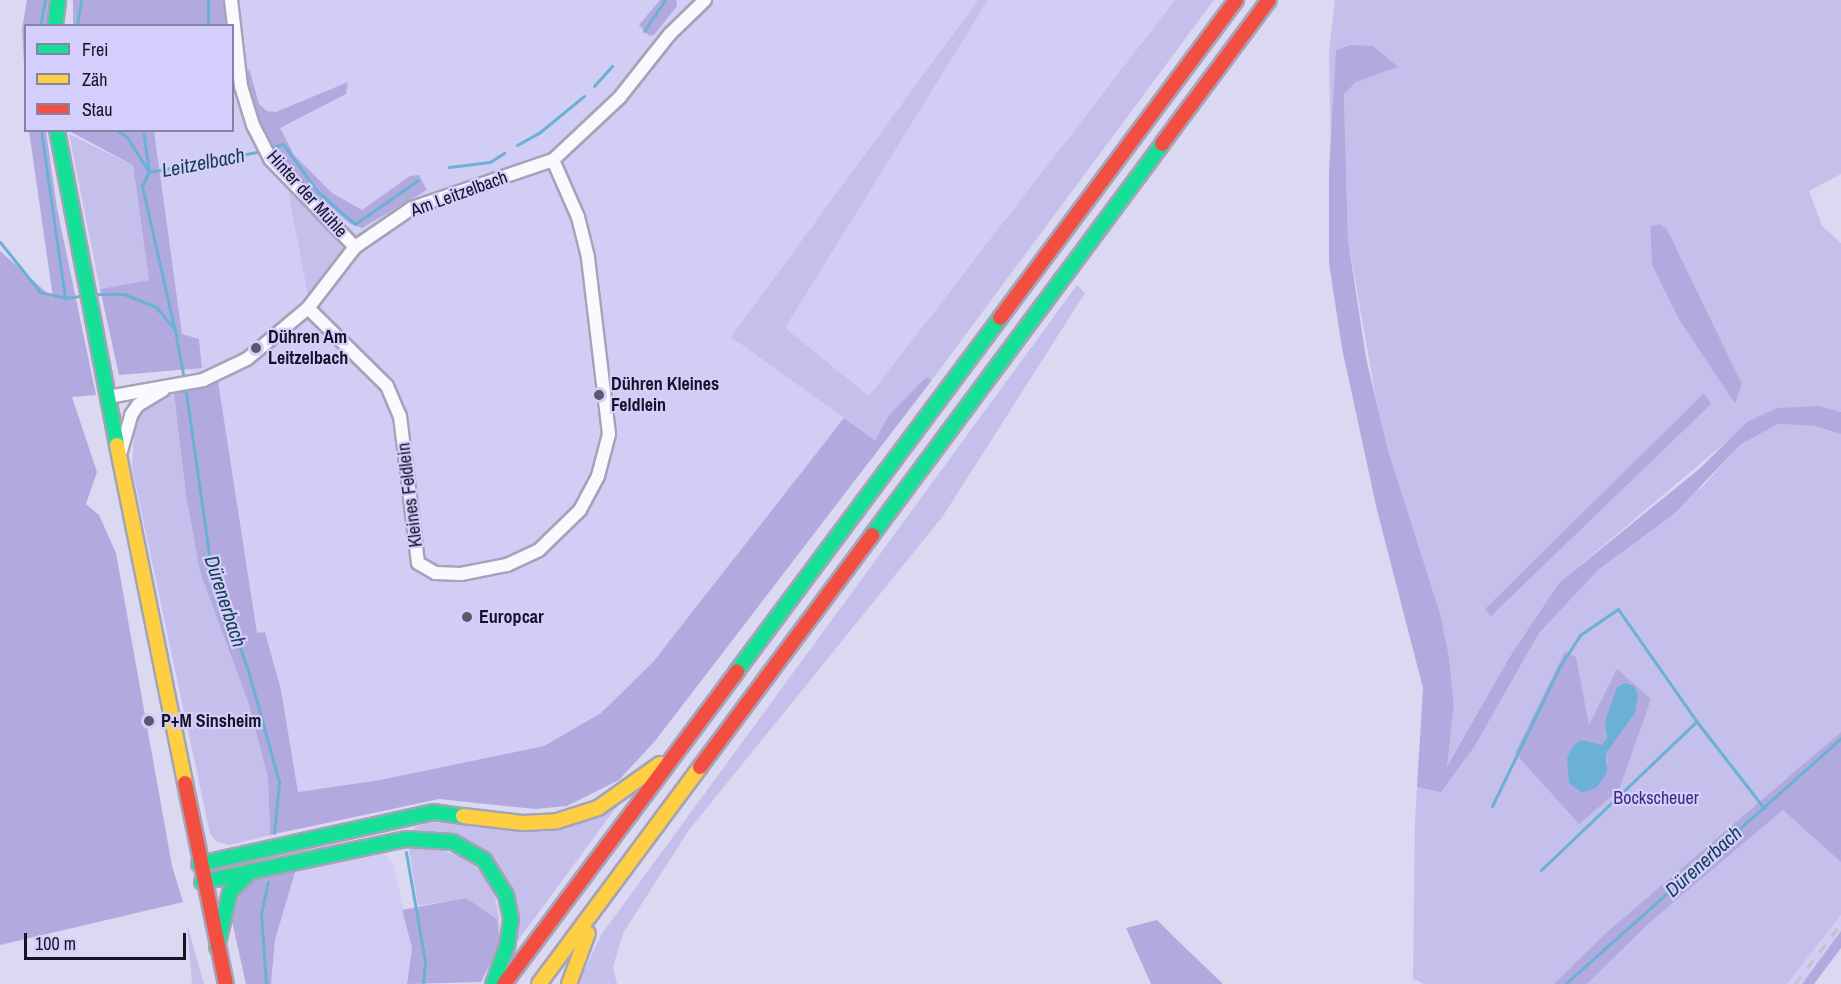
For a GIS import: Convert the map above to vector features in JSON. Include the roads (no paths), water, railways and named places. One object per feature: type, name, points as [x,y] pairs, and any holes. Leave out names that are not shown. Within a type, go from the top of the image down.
[{"type":"main road","points":[[55,24],[58,0]]},
{"type":"main road","points":[[504,984],[1236,0]]},
{"type":"main road","points":[[539,984],[1269,0]]},
{"type":"main road","points":[[57,132],[89,308],[202,882],[226,984]]},
{"type":"main road","points":[[199,864],[402,818],[449,812],[540,824],[582,816],[618,795],[678,750]]},
{"type":"main road","points":[[202,882],[406,839],[437,838],[453,842],[471,850],[496,875],[506,895],[511,919],[507,946],[494,984]]},
{"type":"main road","points":[[217,947],[230,892],[248,874]]},
{"type":"main road","points":[[569,984],[605,896]]},
{"type":"street","name":"Hinter der Mühle","points":[[231,0],[242,86],[253,125],[271,160],[355,247]]},
{"type":"street","name":"Am Leitzelbach","points":[[108,397],[203,380],[247,359],[309,308],[355,247],[412,208],[553,160],[620,96],[670,34],[705,0]]},
{"type":"street","name":"Kleines Feldlein","points":[[309,308],[387,386],[400,416],[418,563],[435,573],[461,574],[507,565],[539,550],[580,510],[597,476],[609,434],[588,257],[578,217],[553,160]]},
{"type":"street","name":"Am Leitzelbach","points":[[119,458],[131,415],[138,405],[174,385]]},
{"type":"water","points":[[1625,683],[1634,686],[1638,694],[1635,713],[1606,753],[1607,772],[1597,787],[1582,793],[1569,783],[1567,759],[1573,746],[1581,740],[1602,745],[1607,739],[1605,722],[1617,687]]},
{"type":"waterway","name":"Dürenerbach","points":[[40,24],[45,0]]},
{"type":"waterway","name":"Dürenerbach","points":[[77,24],[81,0]]},
{"type":"waterway","points":[[208,0],[208,24]]},
{"type":"waterway","name":"Leitzelbach","points":[[644,31],[665,0]]},
{"type":"waterway","name":"Leitzelbach","points":[[594,86],[612,66]]},
{"type":"waterway","name":"Leitzelbach","points":[[517,145],[540,132],[584,96]]},
{"type":"waterway","name":"Dürenerbach","points":[[41,132],[65,298],[80,296]]},
{"type":"waterway","name":"Dürenerbach","points":[[119,132],[127,137],[149,172],[142,186],[174,327]]},
{"type":"waterway","name":"Leitzelbach","points":[[143,132],[149,172],[257,152]]},
{"type":"waterway","name":"Leitzelbach","points":[[273,147],[283,144],[317,191],[355,224],[418,180]]},
{"type":"waterway","name":"Leitzelbach","points":[[449,167],[490,162],[504,153]]},
{"type":"waterway","points":[[0,242],[40,292],[65,298]]},
{"type":"waterway","name":"Dürenerbach","points":[[95,294],[124,294],[156,307],[175,330],[184,379]]},
{"type":"waterway","name":"Dürenerbach","points":[[185,385],[211,568],[248,670],[279,782],[274,833]]},
{"type":"waterway","points":[[1492,806],[1560,666],[1580,635],[1618,609],[1697,722],[1764,808]]},
{"type":"waterway","points":[[1541,870],[1696,722]]},
{"type":"waterway","name":"Dürenerbach","points":[[1565,984],[1841,738]]},
{"type":"waterway","points":[[406,852],[425,962],[423,984]]},
{"type":"waterway","name":"Dürenerbach","points":[[266,984],[261,914],[268,882]]},
{"type":"railway","points":[[1795,984],[1841,924]]},
{"type":"place","name":"Dühren Am Leitzelbach","points":[[256,348]]},
{"type":"place","name":"Dühren Kleines Feldlein","points":[[599,395]]},
{"type":"place","name":"Europcar","points":[[467,617]]},
{"type":"place","name":"P+M Sinsheim","points":[[149,721]]},
{"type":"park label","name":"Bockscheuer","points":[[1656,798]]}]
